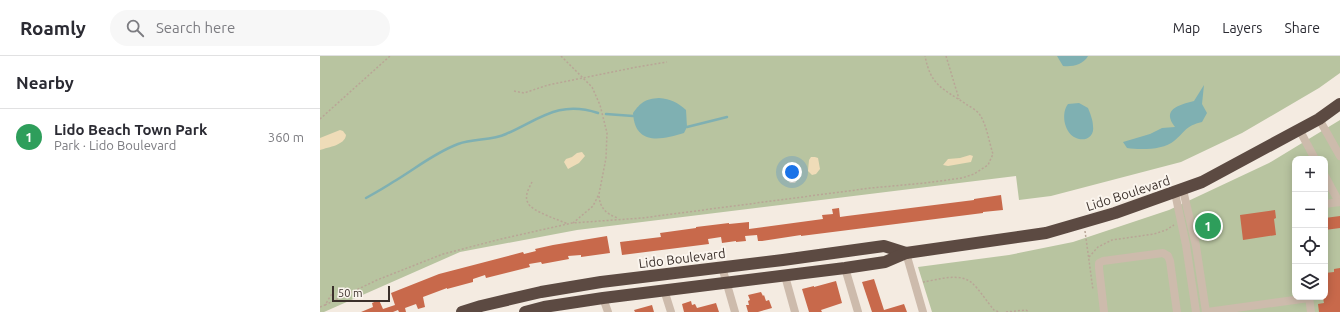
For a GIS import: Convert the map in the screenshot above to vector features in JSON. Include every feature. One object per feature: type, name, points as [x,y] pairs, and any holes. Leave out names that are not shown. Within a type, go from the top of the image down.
[{"type":"highway","name":"Lido Boulevard","points":[[525,312],[545,310],[603,298],[785,276],[885,262],[906,253],[1046,232],[1115,213],[1202,182],[1319,119],[1340,104]]},
{"type":"highway","name":"Lido Boulevard","points":[[462,312],[482,309],[541,292],[601,282],[884,246],[906,253]]},
{"type":"street","points":[[1319,119],[1340,156]]},
{"type":"street","points":[[1299,129],[1314,156]]},
{"type":"street","points":[[1328,181],[1340,202],[1328,204]]},
{"type":"street","points":[[1179,191],[1181,220],[1196,312]]},
{"type":"street","points":[[1179,191],[1196,246],[1206,312],[1294,300]]},
{"type":"street","points":[[906,253],[923,312]]},
{"type":"street","points":[[1104,312],[1099,268],[1100,263],[1103,261],[1163,253],[1168,256],[1170,260],[1177,312]]},
{"type":"street","points":[[722,267],[735,312]]},
{"type":"street","points":[[845,268],[858,312]]},
{"type":"street","points":[[785,276],[795,312]]},
{"type":"street","points":[[664,290],[671,312]]},
{"type":"street","points":[[603,298],[608,312]]},
{"type":"street","points":[[1309,300],[1311,312]]},
{"type":"path","points":[[320,120],[390,56]]},
{"type":"path","points":[[561,56],[592,87],[600,105],[607,133],[606,158],[599,194],[593,206],[572,223]]},
{"type":"path","points":[[320,307],[377,280],[443,254],[572,223],[642,218],[871,188],[925,183],[962,178],[974,174],[988,165],[993,154],[980,114],[943,90],[932,78],[927,67],[925,56]]},
{"type":"path","points":[[946,56],[959,99]]},
{"type":"path","points":[[514,91],[524,93],[548,85],[667,62]]},
{"type":"path","points":[[532,182],[526,193],[527,203],[532,208],[568,224]]},
{"type":"path","points":[[599,194],[600,203],[604,210],[610,216],[620,219]]},
{"type":"path","points":[[1088,257],[1098,247],[1112,240],[1154,234],[1166,230],[1181,220]]},
{"type":"path","points":[[1084,222],[1094,296]]},
{"type":"path","points":[[915,283],[948,278],[961,278],[972,283],[994,310],[999,312]]},
{"type":"path","points":[[325,305],[332,292]]},
{"type":"path","points":[[1006,312],[1026,310],[1029,312]]},
{"type":"green space","points":[[320,56],[1340,56],[1340,73],[1319,88],[1242,133],[1181,162],[1051,196],[1019,200],[1016,176],[577,230],[460,252],[324,312],[320,312]]},
{"type":"green space","points":[[1340,120],[1340,312],[932,312],[918,267],[1009,255],[1073,242],[1169,210],[1269,163]]},
{"type":"sand","points":[[340,130],[346,135],[343,141],[320,150],[320,138]]},
{"type":"sand","points":[[582,152],[585,156],[579,163],[568,169],[564,162],[566,159]]},
{"type":"sand","points":[[970,155],[973,156],[971,162],[948,166],[943,165],[948,159]]},
{"type":"sand","points":[[811,157],[818,158],[820,169],[816,174],[812,175],[808,171],[809,160]]},
{"type":"sand","points":[[790,163],[795,164],[796,167],[798,179],[795,183],[790,183],[787,176],[787,170]]},
{"type":"water","points":[[1057,56],[1088,56],[1083,62],[1074,66],[1063,66]]},
{"type":"water","points":[[1204,85],[1202,104],[1207,113],[1202,122],[1186,129],[1170,144],[1158,148],[1127,148],[1123,142],[1150,134],[1162,128],[1175,127],[1171,121],[1171,112],[1178,106],[1194,101]]},
{"type":"water","points":[[659,98],[674,101],[686,110],[687,127],[684,133],[667,137],[651,138],[644,136],[639,131],[635,124],[633,113],[638,106],[644,102],[650,99]]},
{"type":"water","points":[[1079,103],[1088,108],[1092,121],[1093,130],[1091,136],[1085,139],[1078,139],[1068,131],[1064,117],[1068,104]]},
{"type":"building","points":[[1001,195],[1003,210],[762,241],[758,241],[757,235],[745,236],[746,241],[722,243],[721,237],[708,239],[709,244],[622,255],[620,242],[661,237],[660,233],[729,223],[749,222],[749,229],[823,219],[822,215],[833,214],[832,209],[839,208],[840,217],[974,200]]},
{"type":"building","points":[[1275,210],[1276,218],[1274,219],[1276,235],[1243,240],[1240,215]]},
{"type":"building","points":[[1340,216],[1340,228],[1328,230],[1328,218]]},
{"type":"building","points":[[607,236],[610,253],[581,257],[581,255],[568,256],[569,259],[542,264],[541,262],[529,264],[530,267],[486,278],[485,275],[473,279],[473,282],[447,288],[423,297],[425,307],[418,309],[416,304],[405,308],[406,312],[399,312],[398,310],[393,312],[361,312],[373,307],[372,303],[379,300],[383,309],[395,305],[391,293],[439,274],[523,252],[524,254],[536,251],[535,249]]},
{"type":"building","points":[[1340,268],[1340,312],[1319,312],[1318,304],[1324,303],[1323,300],[1328,300],[1328,273],[1334,272],[1334,269]]},
{"type":"building","points":[[874,279],[884,310],[904,304],[907,312],[872,312],[862,282]]},
{"type":"building","points":[[836,281],[842,303],[821,310],[822,312],[809,312],[802,289]]},
{"type":"building","points":[[761,292],[766,301],[769,300],[772,308],[758,312],[748,312],[746,305],[749,305],[748,301],[750,300],[748,295]]},
{"type":"building","points":[[691,301],[692,305],[695,304],[697,308],[716,303],[719,312],[684,312],[682,304]]},
{"type":"building","points":[[652,305],[654,312],[635,312],[634,310]]},
{"type":"waterway","points":[[366,198],[433,157],[458,144],[500,136],[540,117],[561,110],[572,109],[598,113]]},
{"type":"waterway","points":[[606,114],[633,116]]},
{"type":"waterway","points":[[687,127],[727,117]]},
{"type":"place","name":"Lido Beach Town Park","points":[[1208,226]]}]
